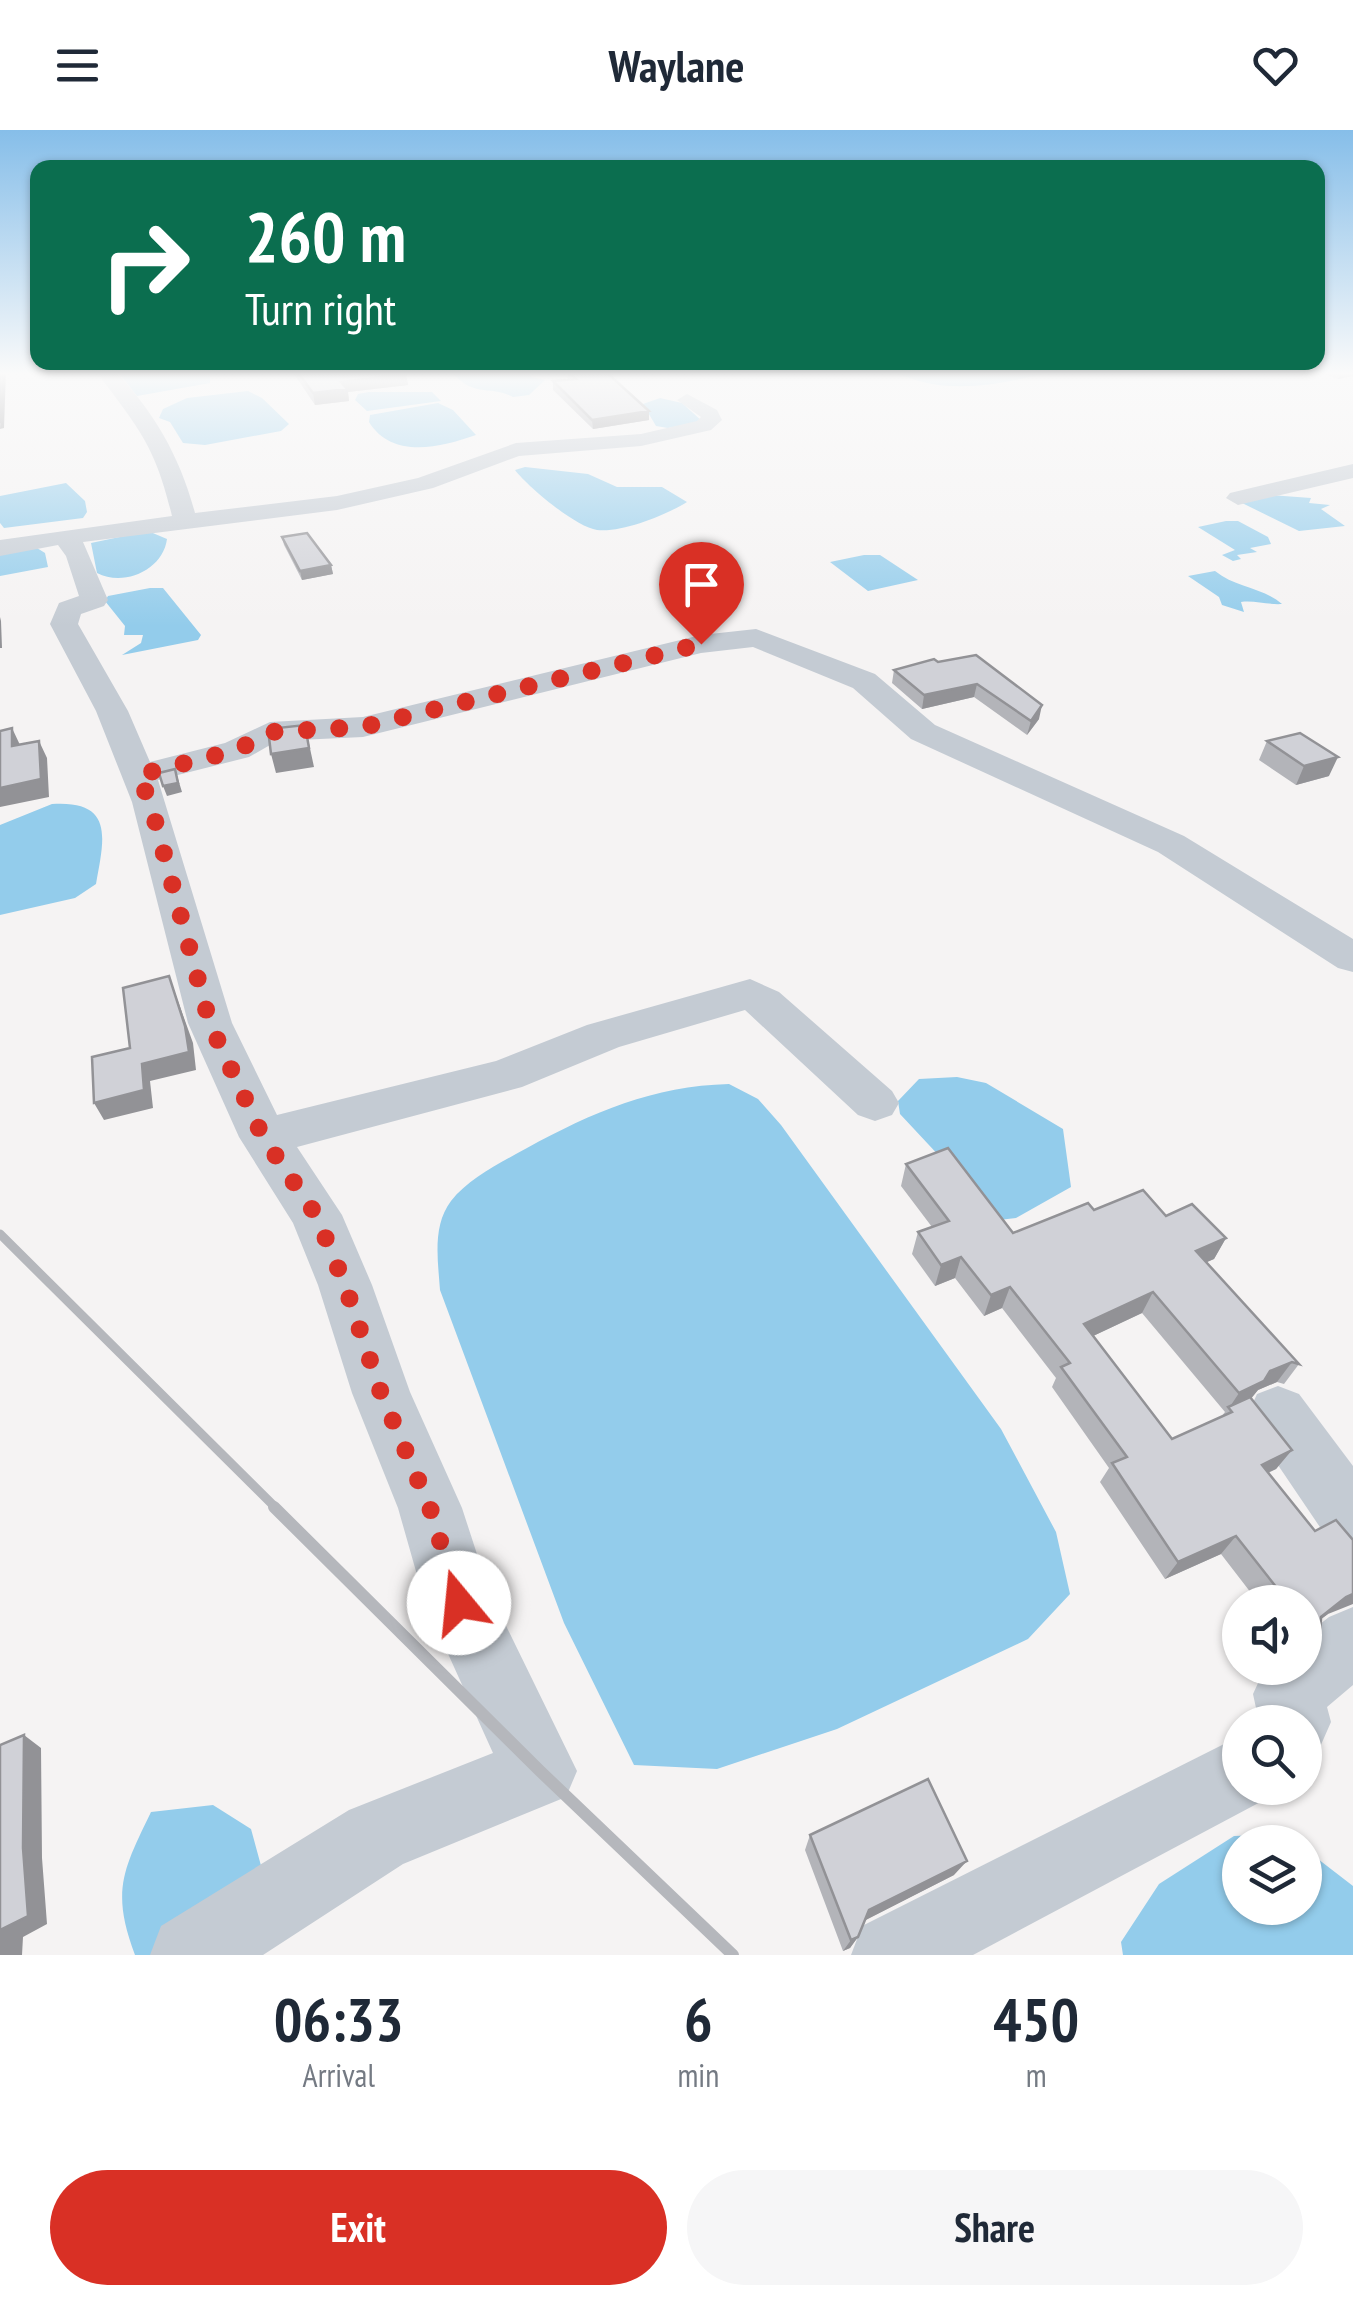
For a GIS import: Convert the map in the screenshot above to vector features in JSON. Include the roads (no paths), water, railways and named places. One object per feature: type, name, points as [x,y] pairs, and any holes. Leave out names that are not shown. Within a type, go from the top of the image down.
[{"type":"street","points":[[165,456],[186,524]]},
{"type":"street","points":[[0,548],[392,492],[498,456]]},
{"type":"street","points":[[1238,498],[1353,471]]},
{"type":"street","points":[[63,537],[70,540],[79,556],[84,581],[94,600],[70,609],[64,624],[112,712],[150,802],[210,1024],[263,1137],[316,1215],[345,1285],[381,1393],[430,1508],[459,1603],[540,1771],[376,1837],[190,1955]]},
{"type":"street","points":[[138,775],[237,750],[270,732],[363,727],[701,644],[756,638],[864,681],[923,732],[1171,844],[1353,958]]},
{"type":"street","points":[[263,1137],[506,1075],[603,1036],[750,994],[764,1002],[875,1103]]},
{"type":"street","points":[[1278,1414],[1353,1520]]},
{"type":"street","points":[[1291,1705],[1288,1694],[1353,1641]]},
{"type":"street","points":[[891,1955],[1222,1782]]},
{"type":"water","points":[[525,467],[588,474],[617,487],[662,487],[687,502],[644,522],[597,530],[577,522],[541,496],[515,470]]},
{"type":"water","points":[[66,483],[85,501],[87,512],[83,518],[4,528],[0,523],[0,496]]},
{"type":"water","points":[[1258,494],[1311,498],[1309,503],[1330,505],[1321,509],[1345,526],[1299,531],[1240,502]]},
{"type":"water","points":[[1238,521],[1268,537],[1271,544],[1250,548],[1257,552],[1237,555],[1241,559],[1233,561],[1222,555],[1235,550],[1198,527]]},
{"type":"water","points":[[148,531],[167,539],[164,550],[150,567],[130,577],[97,573],[91,543]]},
{"type":"water","points":[[37,548],[45,553],[48,567],[0,576],[0,552]]},
{"type":"water","points":[[880,555],[918,580],[868,591],[830,562]]},
{"type":"water","points":[[1215,571],[1282,604],[1241,602],[1244,612],[1222,605],[1219,597],[1188,576]]},
{"type":"water","points":[[163,588],[201,635],[198,640],[122,655],[141,643],[143,635],[124,635],[125,626],[105,601],[108,596]]},
{"type":"water","points":[[52,804],[87,808],[96,816],[102,838],[96,884],[75,898],[0,915],[0,825]]},
{"type":"water","points":[[957,1077],[986,1083],[1063,1129],[1071,1187],[1016,1218],[999,1220],[900,1114],[898,1101],[919,1079]]},
{"type":"water","points":[[729,1084],[758,1099],[781,1125],[1001,1429],[1056,1532],[1070,1594],[1028,1639],[837,1729],[717,1769],[634,1765],[564,1623],[440,1290],[439,1232],[445,1211],[467,1185],[552,1135],[624,1103],[675,1090]]},
{"type":"water","points":[[213,1805],[251,1829],[269,1895],[178,1955],[135,1955],[122,1897],[127,1866],[151,1812]]},
{"type":"water","points":[[1222,1844],[1222,1925],[1322,1925],[1322,1862],[1353,1886],[1353,1955],[1123,1955],[1121,1942],[1159,1884]]},
{"type":"railway","points":[[0,1234],[277,1509]]},
{"type":"railway","points":[[274,1507],[540,1771],[733,1955]]}]
